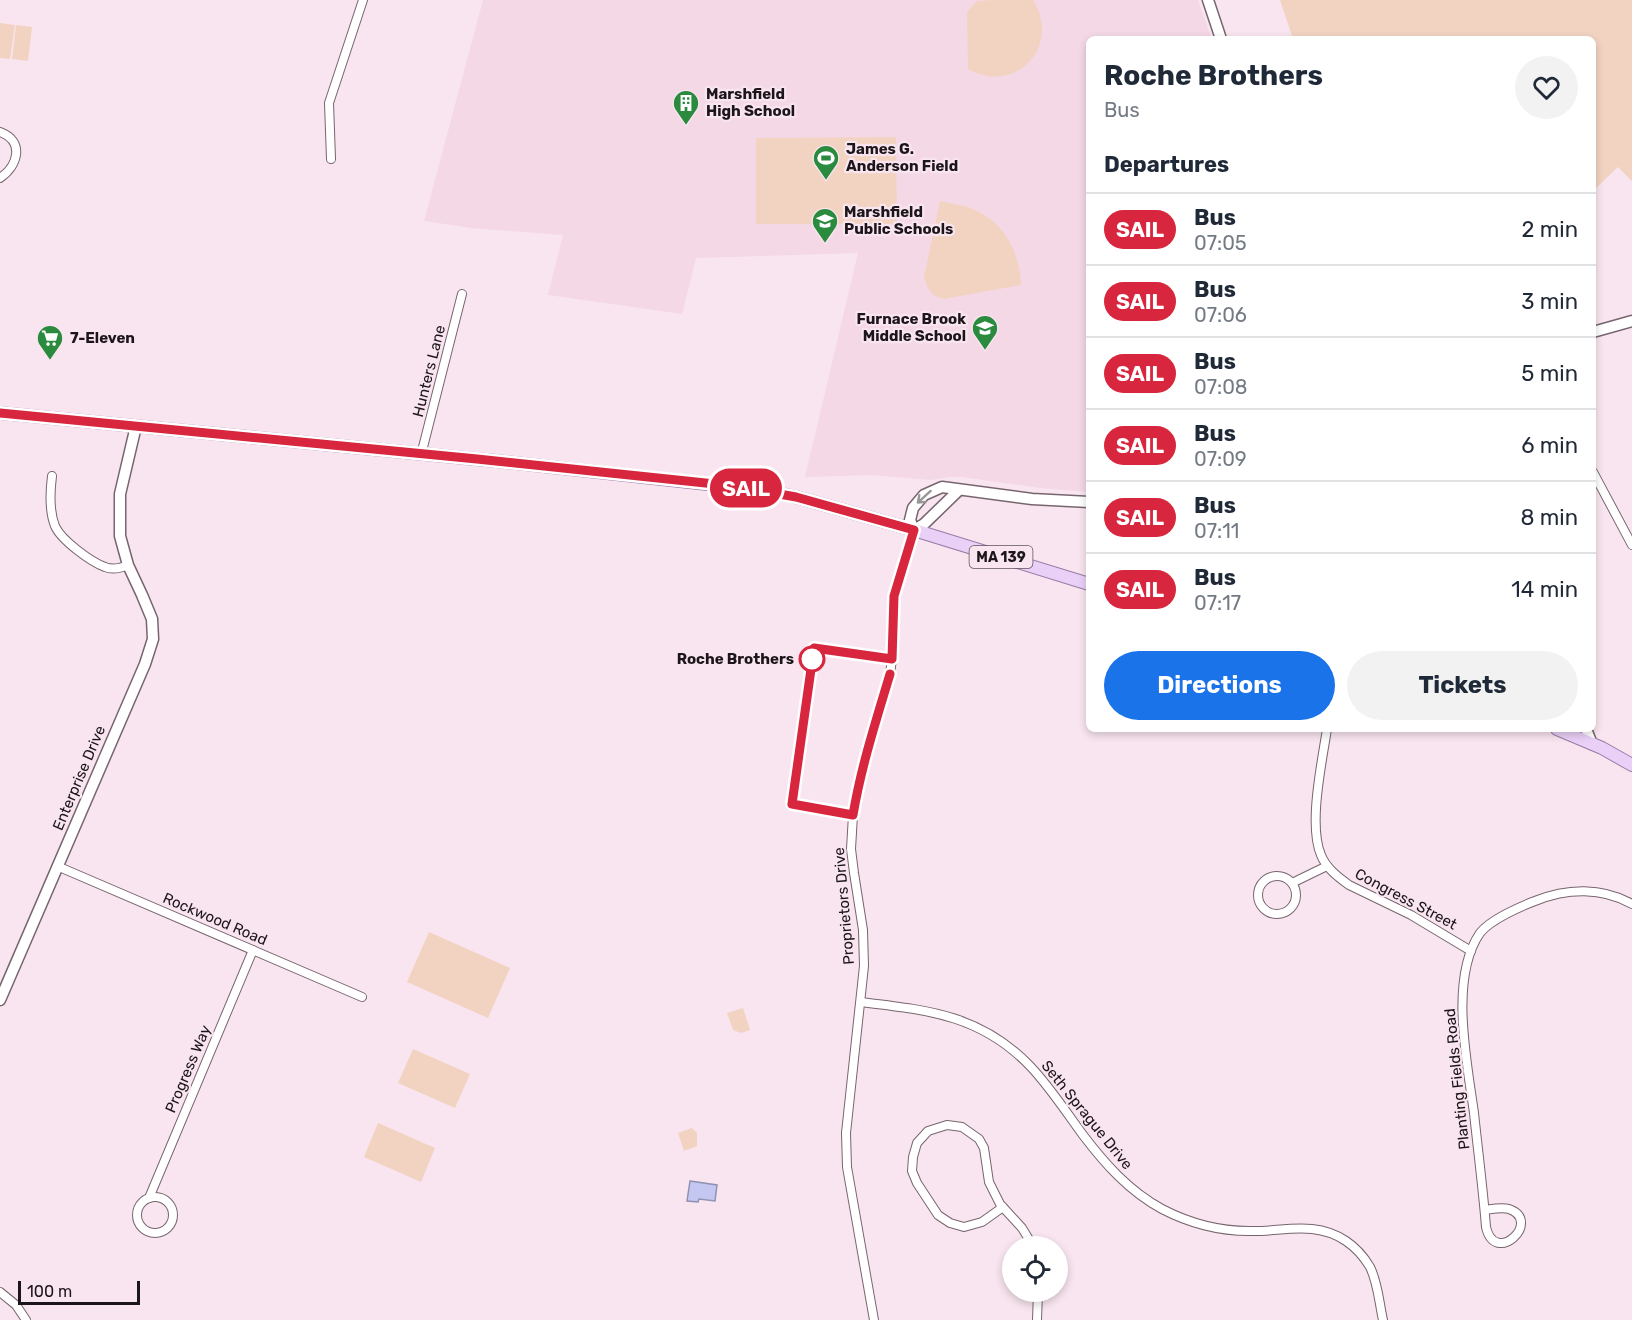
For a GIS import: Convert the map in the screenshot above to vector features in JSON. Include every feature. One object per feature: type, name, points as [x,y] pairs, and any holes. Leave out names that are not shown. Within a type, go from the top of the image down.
[{"type":"main road","name":"MA 139","points":[[0,413],[753,489],[796,497],[914,530],[1086,583]]},
{"type":"main road","points":[[1564,732],[1632,765]]},
{"type":"street","points":[[331,159],[329,103],[363,0]]},
{"type":"street","points":[[1208,0],[1220,36]]},
{"type":"street","points":[[0,132],[11,138],[16,152],[8,172],[0,178]]},
{"type":"street","name":"Hunters Lane","points":[[421,454],[462,294]]},
{"type":"street","points":[[1596,331],[1632,321]]},
{"type":"street","name":"Enterprise Drive","points":[[0,1000],[149,655],[153,639],[152,619],[128,566],[120,536],[120,494],[136,426]]},
{"type":"street","points":[[52,476],[50,495],[52,515],[56,530],[61,536],[79,551],[105,567],[112,569],[128,566]]},
{"type":"street","points":[[1596,478],[1632,545]]},
{"type":"street","points":[[958,490],[924,524],[914,530],[910,520],[913,508],[924,495],[942,488],[1047,500],[1086,502]]},
{"type":"street","name":"Proprietors Drive","points":[[874,1320],[845,1150],[861,1002],[864,948],[851,849],[856,795],[890,674],[894,596],[914,530]]},
{"type":"street","name":"Congress Street","points":[[1327,732],[1315,818],[1317,843],[1327,866],[1349,885],[1412,915],[1471,951]]},
{"type":"street","points":[[1587,732],[1592,744]]},
{"type":"street","name":"Rockwood Road","points":[[57,866],[362,997]]},
{"type":"street","points":[[1292,883],[1327,866]]},
{"type":"street","points":[[1281,877],[1292,883],[1296,894],[1293,906],[1288,911],[1270,913],[1261,905],[1260,887],[1269,878],[1281,877]]},
{"type":"street","name":"Planting Fields Road","points":[[1485,1210],[1504,1208],[1514,1212],[1521,1225],[1518,1234],[1509,1242],[1501,1242],[1494,1240],[1487,1232],[1462,1001],[1471,951],[1480,933],[1494,920],[1546,897],[1577,891],[1595,891],[1632,904]]},
{"type":"street","name":"Progress Way","points":[[149,1198],[160,1198],[169,1204],[172,1210],[170,1226],[160,1233],[148,1232],[138,1224],[137,1211],[149,1198],[253,950]]},
{"type":"street","name":"Seth Sprague Drive","points":[[861,1002],[905,1007],[944,1015],[984,1030],[1017,1053],[1032,1068],[1094,1149],[1121,1180],[1145,1199],[1176,1216],[1213,1228],[1248,1231],[1308,1228],[1324,1230],[1338,1236],[1360,1253],[1369,1265],[1375,1280],[1383,1320]]},
{"type":"street","points":[[1003,1207],[982,1222],[964,1227],[950,1223],[938,1215],[917,1184],[912,1171],[917,1143],[928,1131],[947,1125],[962,1127],[979,1139],[984,1148],[989,1182],[1003,1207],[1027,1236]]},
{"type":"street","points":[[0,1292],[16,1305],[26,1320]]},
{"type":"street","points":[[1037,1320],[1038,1302]]},
{"type":"shaded area","name":"Marshfield Public Schools","points":[[483,0],[1198,0],[1211,36],[1086,36],[1086,492],[962,477],[931,480],[872,475],[805,477],[858,253],[696,258],[682,314],[548,295],[563,235],[471,228],[424,221]]},
{"type":"shaded area","points":[[1033,0],[1041,17],[1042,34],[1038,49],[1029,62],[1017,71],[1002,76],[986,76],[968,69],[967,12],[977,1]]},
{"type":"shaded area","points":[[1280,0],[1632,0],[1632,181],[1618,167],[1596,188],[1596,36],[1292,36]]},
{"type":"shaded area","points":[[0,23],[15,25],[10,59],[0,58]]},
{"type":"shaded area","points":[[16,25],[32,27],[28,61],[12,59]]},
{"type":"shaded area","name":"James G. Anderson Field","points":[[896,137],[897,224],[756,224],[756,138]]},
{"type":"shaded area","points":[[940,201],[973,209],[996,224],[1010,242],[1018,262],[1021,285],[944,299],[930,291],[924,277]]},
{"type":"shaded area","points":[[429,932],[510,968],[488,1018],[407,982]]},
{"type":"shaded area","points":[[743,1008],[750,1030],[741,1033],[733,1030],[727,1013]]},
{"type":"shaded area","points":[[413,1049],[470,1074],[455,1108],[398,1083]]},
{"type":"shaded area","points":[[378,1123],[435,1148],[421,1182],[364,1157]]},
{"type":"shaded area","points":[[692,1128],[697,1133],[697,1146],[684,1151],[678,1133]]},
{"type":"water","points":[[690,1181],[717,1185],[715,1201],[699,1199],[698,1202],[687,1201]]},
{"type":"bus line","name":"SAIL","points":[[0,413],[734,486],[796,497],[914,530],[894,596],[892,659],[814,648],[792,804],[853,815],[856,795],[890,674]]},
{"type":"place","name":"Marshfield High School","points":[[686,126]]},
{"type":"place","name":"James G. Anderson Field","points":[[826,181]]},
{"type":"place","name":"Marshfield Public Schools","points":[[825,244]]},
{"type":"place","name":"Furnace Brook Middle School","points":[[985,351]]},
{"type":"place","name":"7-Eleven","points":[[50,361]]},
{"type":"place","name":"Roche Brothers","points":[[812,659]]}]
